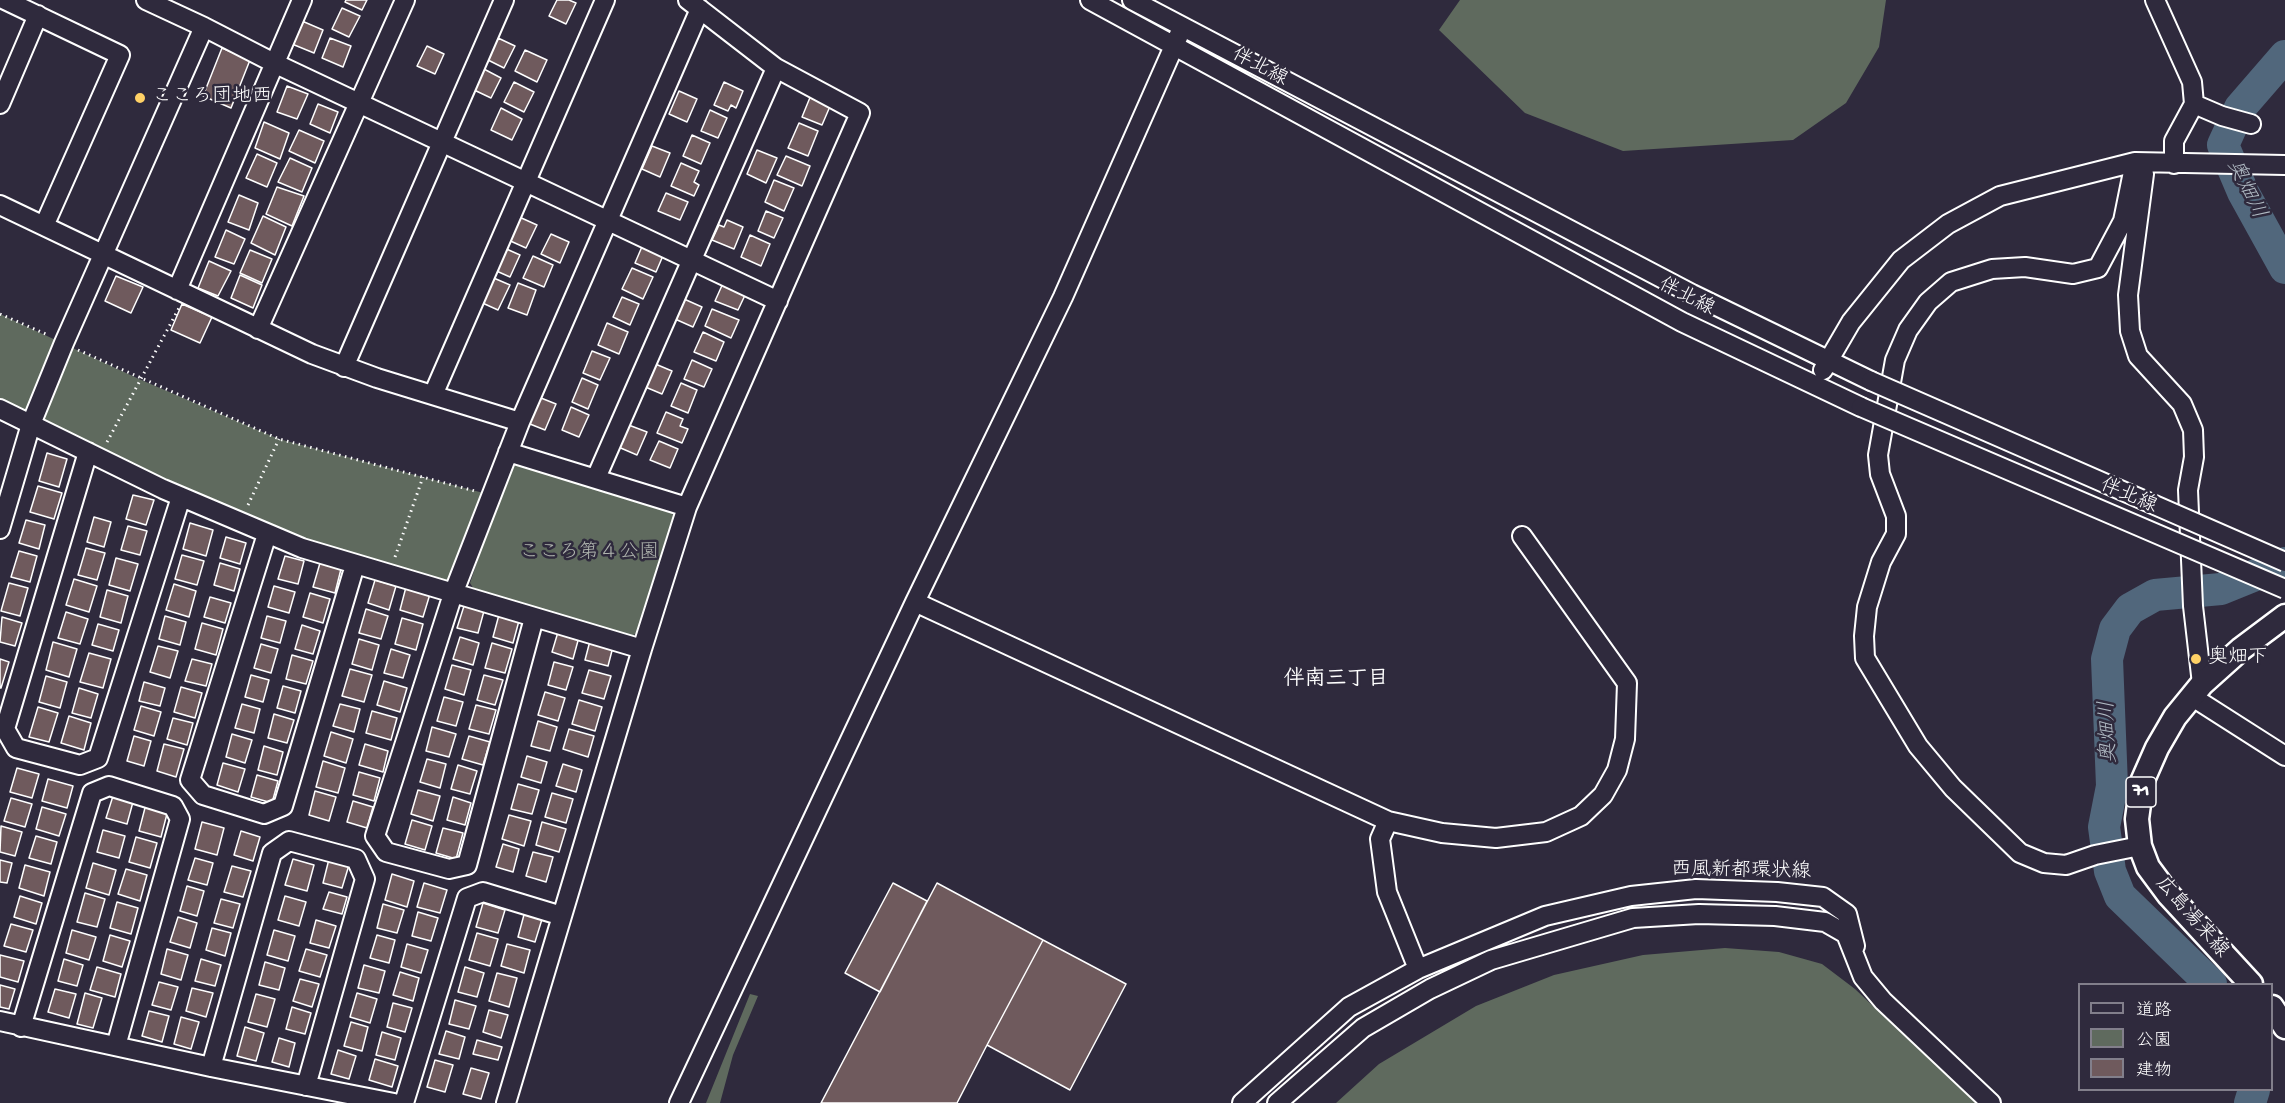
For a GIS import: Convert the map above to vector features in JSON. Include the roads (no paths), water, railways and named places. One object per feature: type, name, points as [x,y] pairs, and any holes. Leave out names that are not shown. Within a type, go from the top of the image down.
[{"type":"main road","name":"広島湯来線","points":[[2250,983],[2168,894],[2131,848],[2142,782],[2157,748],[2196,690],[2241,649],[2285,615]]},
{"type":"main road","points":[[2273,1010],[2285,1027]]},
{"type":"street","points":[[5,0],[120,55],[44,226]]},
{"type":"street","points":[[146,0],[274,63],[778,301]]},
{"type":"street","points":[[258,329],[405,0]]},
{"type":"street","points":[[344,367],[504,0]]},
{"type":"street","points":[[433,395],[605,0]]},
{"type":"street","name":"伴北線","points":[[1090,0],[1173,48],[1682,322],[1861,407],[2285,589]]},
{"type":"street","name":"伴北線","points":[[1132,0],[1692,294],[1828,361],[2285,562]]},
{"type":"street","points":[[2155,0],[2192,82],[2194,104],[2174,141],[2174,164]]},
{"type":"street","points":[[181,292],[274,63],[294,3]]},
{"type":"street","points":[[506,1103],[687,507],[860,113],[776,68],[694,4],[609,220],[520,422],[453,594],[375,836],[386,852],[449,869],[467,865],[534,618]]},
{"type":"street","points":[[0,104],[38,15]]},
{"type":"street","points":[[0,530],[31,424],[64,343],[204,27]]},
{"type":"street","points":[[679,1103],[915,602],[1063,297],[1182,28]]},
{"type":"street","points":[[596,478],[776,68]]},
{"type":"street","points":[[2194,104],[2222,116],[2251,124]]},
{"type":"street","points":[[2140,162],[2128,295],[2130,331],[2138,356],[2182,404],[2193,430],[2194,457],[2188,490],[2196,690],[2285,756]]},
{"type":"street","points":[[2131,848],[2095,855],[2066,865],[2044,863],[2020,853],[1953,788],[1918,746],[1865,658],[1864,636],[1867,607],[1881,562],[1896,534],[1896,516],[1880,474],[1878,454],[1895,360],[1908,330],[1928,302],[1951,282],[1992,269],[2025,267],[2073,274],[2098,268],[2123,221],[2140,162]]},
{"type":"street","points":[[1815,385],[1851,322],[1901,260],[1948,224],[2000,196],[2140,162],[2285,165]]},
{"type":"street","points":[[0,205],[258,329],[344,367],[520,422]]},
{"type":"street","points":[[0,409],[181,497],[267,534],[355,565],[642,649]]},
{"type":"street","points":[[508,452],[687,507]]},
{"type":"street","points":[[93,455],[5,729],[16,747],[80,765],[98,758],[181,497]]},
{"type":"street","points":[[267,534],[190,780],[203,795],[264,814],[283,806],[355,565]]},
{"type":"street","points":[[915,602],[1388,821],[1442,833],[1496,838],[1546,832],[1581,816],[1603,795],[1617,770],[1624,739],[1627,683],[1522,536]]},
{"type":"street","points":[[21,1027],[92,793],[109,786],[173,806],[180,819],[116,1046]]},
{"type":"street","points":[[1388,821],[1380,839],[1387,892],[1418,969]]},
{"type":"street","points":[[212,1067],[272,853],[289,841],[356,859],[365,879],[306,1086]]},
{"type":"street","name":"西風新都環状線","points":[[1242,1103],[1349,1007],[1418,969],[1545,916],[1630,896],[1696,889],[1823,897],[1847,914],[1863,977]]},
{"type":"street","points":[[404,1103],[466,898],[483,892],[562,916]]},
{"type":"street","points":[[1277,1103],[1364,1028],[1430,989],[1491,960],[1633,918],[1699,914],[1775,916],[1825,922],[1846,934],[1863,977],[1883,1001],[1991,1103]]},
{"type":"street","points":[[0,1021],[212,1067],[394,1103]]},
{"type":"waterway","name":"奥畑川","points":[[2285,56],[2240,108],[2223,145],[2243,192],[2285,268]]},
{"type":"waterway","name":"奥畑川","points":[[2210,983],[2120,896],[2110,871],[2104,827],[2112,786],[2107,659],[2115,629],[2130,609],[2155,595],[2221,589],[2285,563]]},
{"type":"waterway","name":"奥畑川","points":[[2250,1103],[2254,1091]]},
{"type":"place","name":"こころ団地西","points":[[140,98]]},
{"type":"place","name":"奥畑下","points":[[2196,659]]},
{"type":"district","name":"伴南三丁目","points":[[1336,681]]},
{"type":"park label","name":"こころ第４公園","points":[[589,554]]}]
